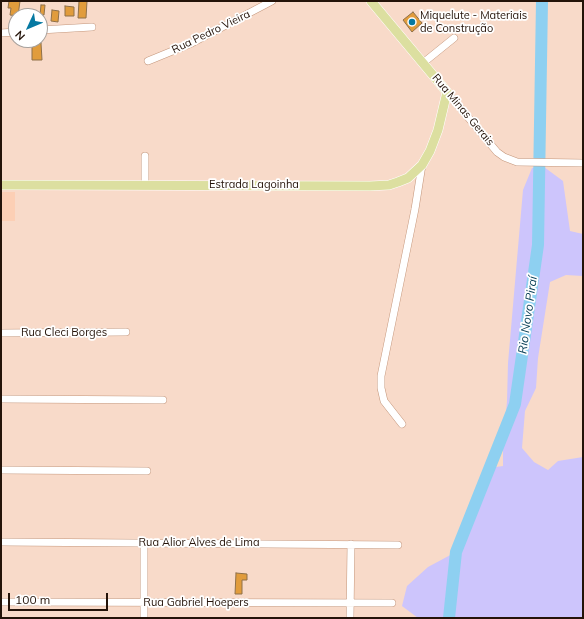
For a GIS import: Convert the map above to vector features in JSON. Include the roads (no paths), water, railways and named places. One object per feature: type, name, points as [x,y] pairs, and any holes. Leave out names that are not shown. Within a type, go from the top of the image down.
[{"type":"main road","name":"Rua Minas Gerais","points":[[371,1],[448,92]]},
{"type":"main road","name":"Estrada Lagoinha","points":[[1,185],[380,186],[408,178],[422,165],[430,151],[435,137],[448,92]]},
{"type":"street","name":"Rua Pedro Vieira","points":[[148,61],[192,43],[272,1]]},
{"type":"street","points":[[48,30],[92,27]]},
{"type":"street","points":[[423,63],[454,38]]},
{"type":"street","name":"Rua Minas Gerais","points":[[448,92],[498,152],[504,157],[517,162],[583,163]]},
{"type":"street","points":[[145,156],[145,185]]},
{"type":"street","points":[[402,424],[384,401],[381,388],[381,376],[415,209],[422,165]]},
{"type":"street","name":"Rua Cleci Borges","points":[[1,333],[126,332]]},
{"type":"street","points":[[1,399],[163,400]]},
{"type":"street","points":[[1,470],[147,471]]},
{"type":"street","name":"Rua Alior Alves de Lima","points":[[1,542],[398,545]]},
{"type":"street","points":[[144,543],[144,618]]},
{"type":"street","points":[[350,618],[351,544]]},
{"type":"street","name":"Rua Gabriel Hoepers","points":[[1,602],[392,603]]},
{"type":"waterway","name":"Rio Novo Piraí","points":[[449,618],[456,552],[515,404],[538,245],[542,1]]},
{"type":"place","name":"Miquelute - Materiais de Construção","points":[[412,22]]}]
